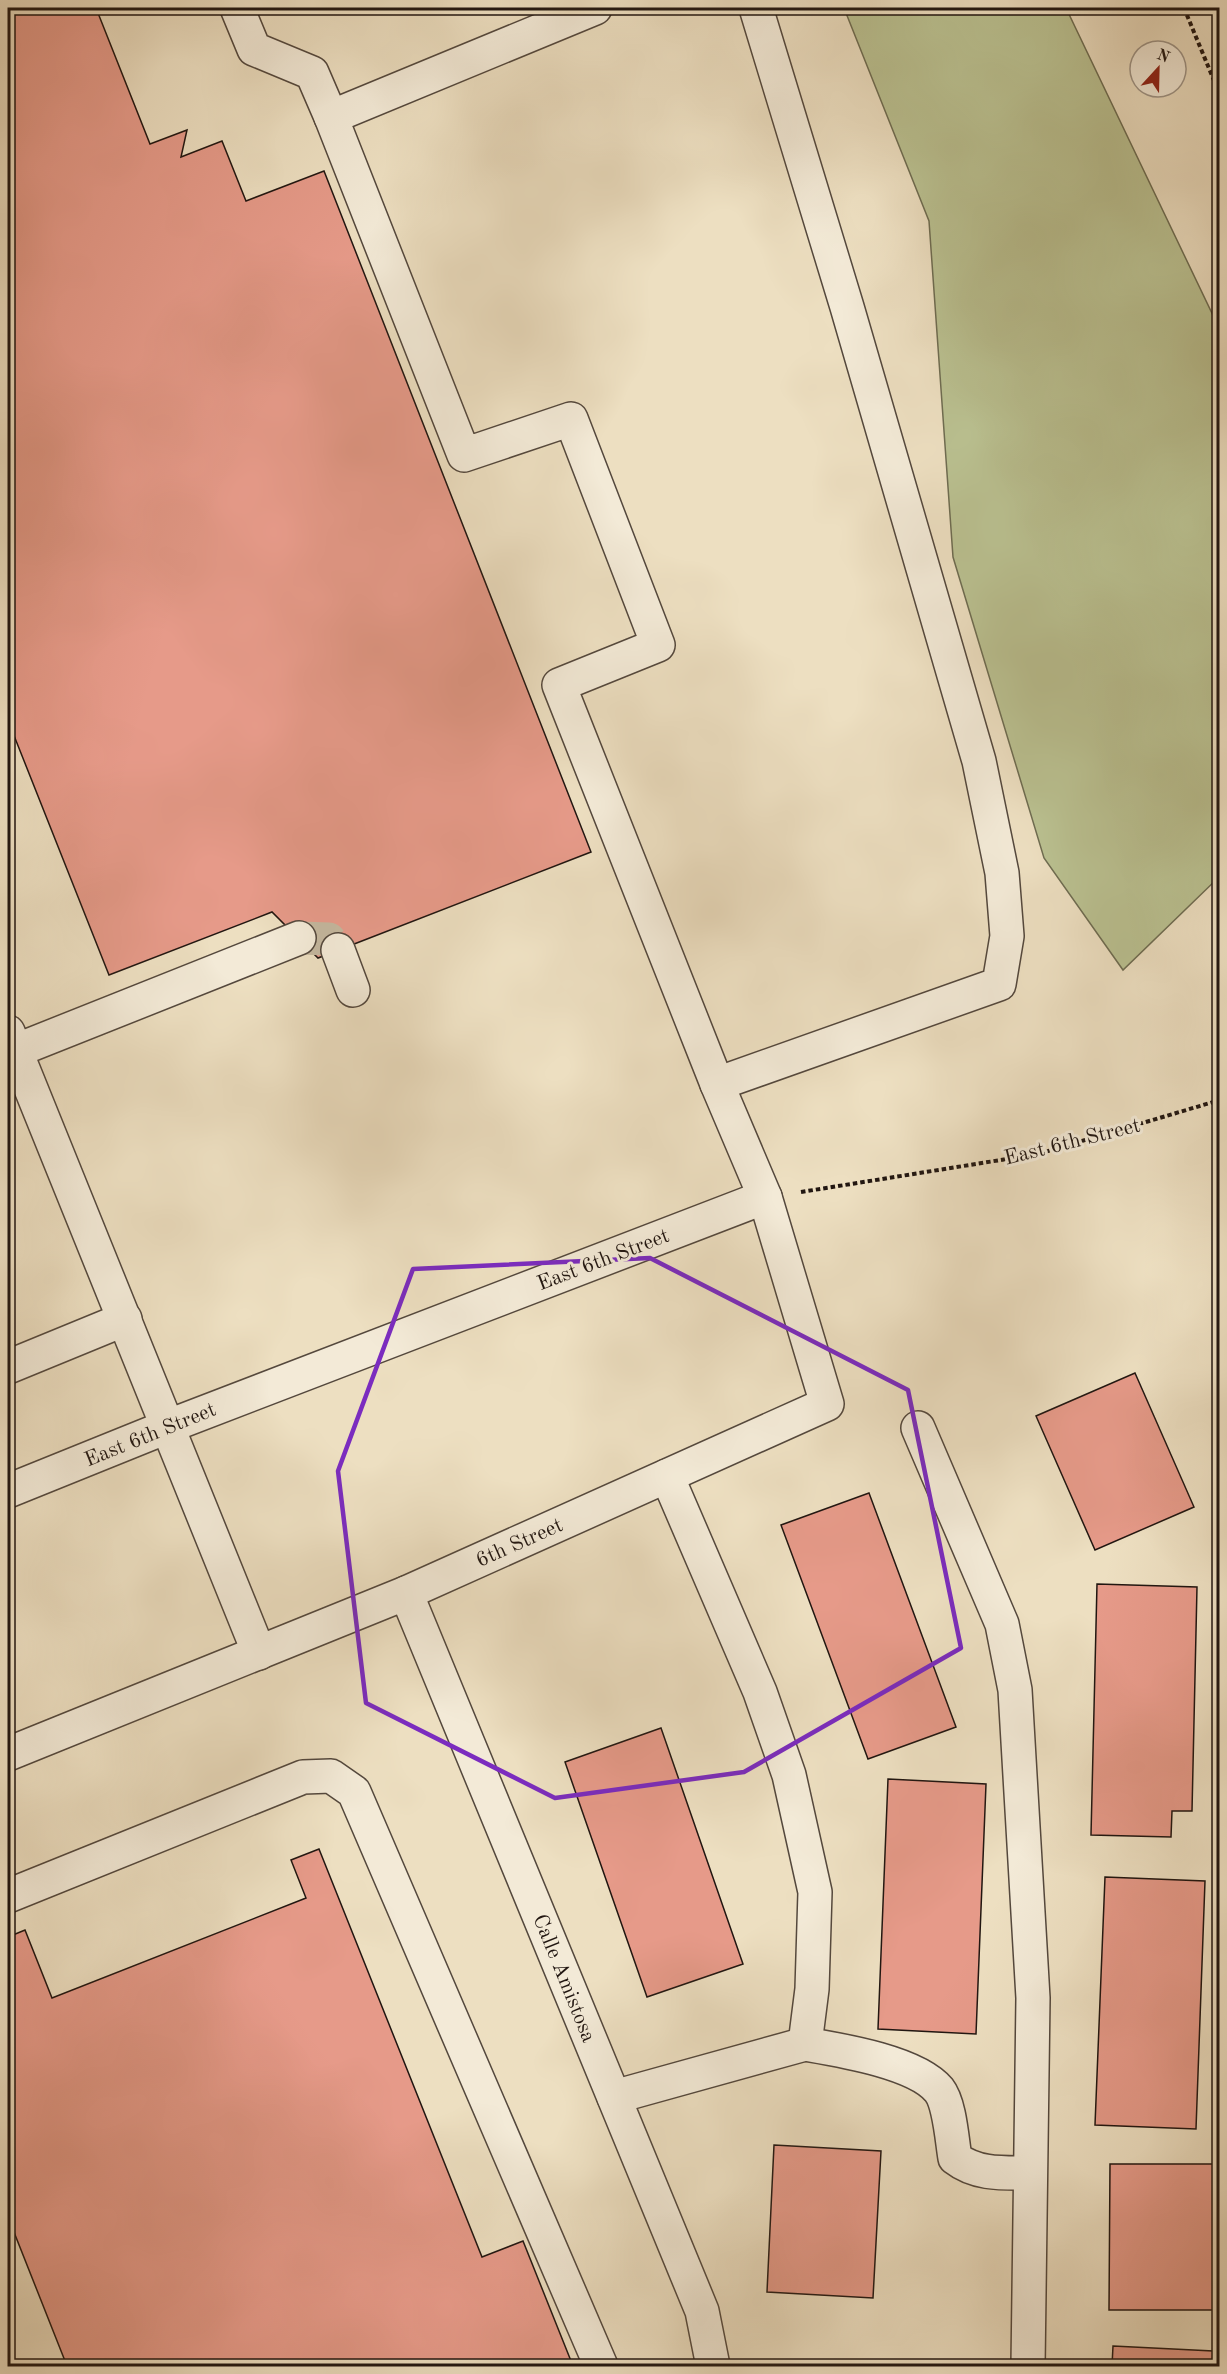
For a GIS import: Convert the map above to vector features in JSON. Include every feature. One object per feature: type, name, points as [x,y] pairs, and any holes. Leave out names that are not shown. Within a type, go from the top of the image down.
[{"type":"street","points":[[237,8],[254,49],[312,73],[464,455],[571,419],[658,645],[559,685],[717,1084],[765,1197]]},
{"type":"street","points":[[331,117],[595,8]]},
{"type":"street","points":[[717,1084],[999,984],[1006,936],[1002,873],[977,752],[850,316],[756,8]]},
{"type":"street","points":[[259,1653],[169,1426],[11,1041],[299,938]]},
{"type":"street","points":[[338,950],[353,990]]},
{"type":"street","name":"East 6th Street","points":[[8,1491],[169,1426],[765,1197]]},
{"type":"street","name":"6th Street","points":[[8,1754],[406,1593],[827,1404],[765,1197]]},
{"type":"street","points":[[8,1367],[125,1319]]},
{"type":"street","points":[[918,1428],[1002,1624],[1015,1690],[1033,1998],[1028,2367]]},
{"type":"street","points":[[667,1476],[760,1692],[789,1775],[815,1892],[812,1989],[805,2044]]},
{"type":"street","name":"Calle Amistosa","points":[[406,1593],[702,2311],[713,2367]]},
{"type":"street","points":[[8,1896],[303,1777],[331,1776],[354,1792],[601,2367]]},
{"type":"street","points":[[614,2097],[805,2044],[856,2053],[923,2076],[941,2092],[948,2116],[955,2158],[969,2168],[991,2172],[1030,2174]]},
{"type":"path","points":[[1184,8],[1220,95]]},
{"type":"path","name":"East 6th Street","points":[[765,1197],[1038,1154],[1220,1100]]},
{"type":"highlighted area","points":[[650,1258],[908,1390],[961,1648],[744,1772],[555,1798],[366,1703],[338,1471],[413,1269]]},
{"type":"green space","points":[[844,8],[1066,8],[1219,328],[1219,877],[1123,970],[1044,858],[953,557],[929,221]]},
{"type":"building","points":[[33,8],[96,8],[150,144],[187,130],[181,157],[222,141],[246,201],[324,171],[591,852],[318,958],[272,912],[109,975],[11,728],[8,727],[8,17]]},
{"type":"building","points":[[1135,1373],[1194,1507],[1095,1550],[1036,1416]]},
{"type":"building","points":[[869,1493],[956,1727],[868,1759],[781,1525]]},
{"type":"building","points":[[1097,1584],[1197,1587],[1192,1811],[1172,1811],[1171,1837],[1091,1835]]},
{"type":"building","points":[[661,1728],[743,1964],[647,1997],[565,1762]]},
{"type":"building","points":[[888,1779],[986,1784],[976,2034],[878,2029]]},
{"type":"building","points":[[319,1849],[482,2257],[523,2241],[573,2366],[67,2366],[8,2217],[8,1937],[25,1930],[52,1998],[306,1898],[291,1860]]},
{"type":"building","points":[[1105,1877],[1205,1881],[1196,2129],[1095,2125]]},
{"type":"building","points":[[774,2145],[881,2151],[873,2298],[767,2292]]},
{"type":"building","points":[[1110,2164],[1213,2164],[1213,2310],[1109,2310]]},
{"type":"building","points":[[1113,2346],[1213,2351],[1212,2366],[1112,2366]]},
{"type":"tunnel","points":[[299,938],[329,939],[338,950]]}]
